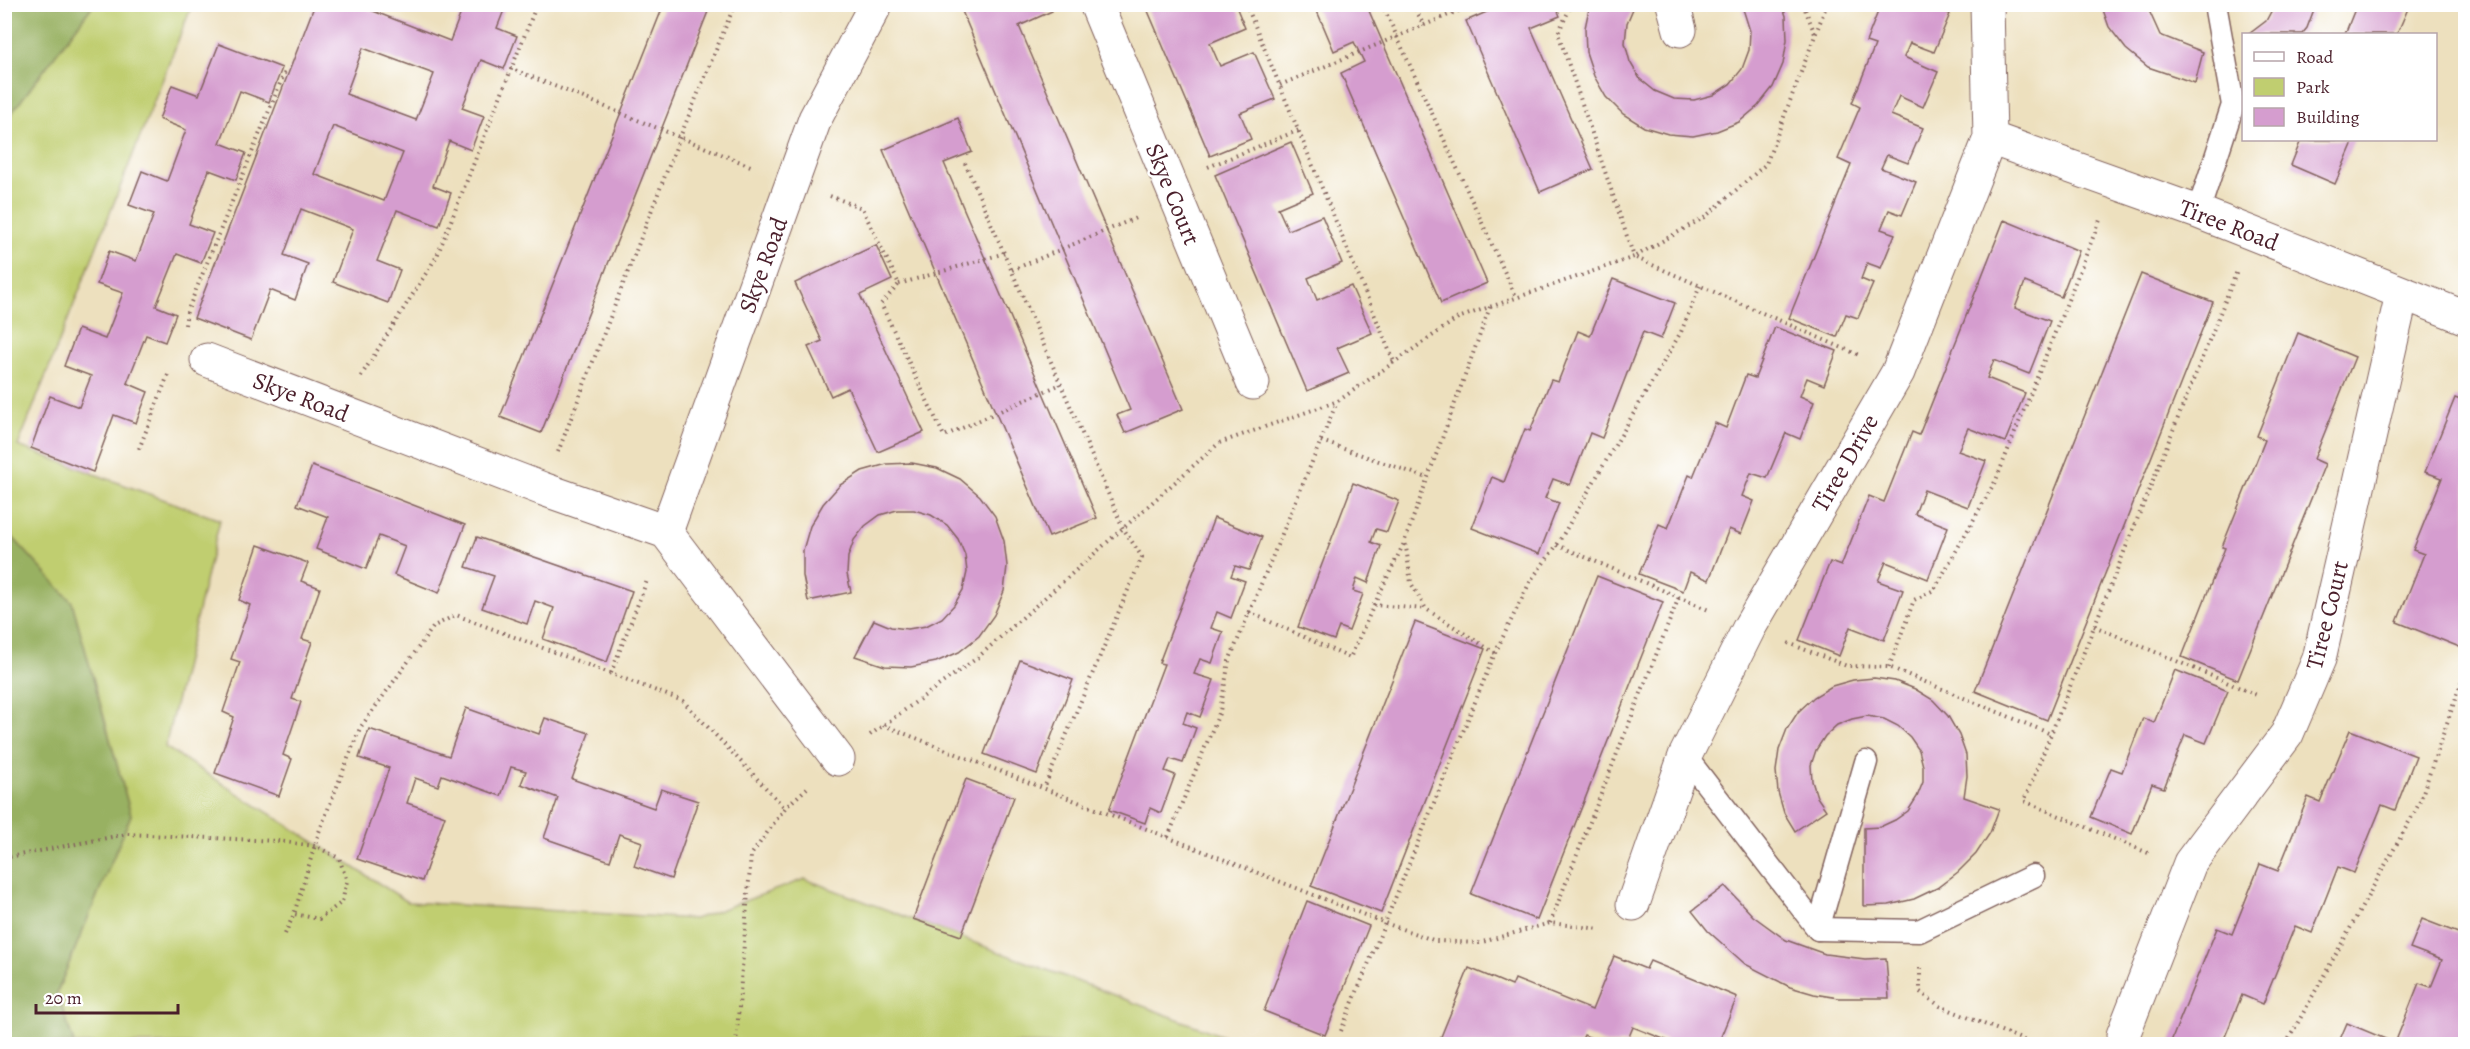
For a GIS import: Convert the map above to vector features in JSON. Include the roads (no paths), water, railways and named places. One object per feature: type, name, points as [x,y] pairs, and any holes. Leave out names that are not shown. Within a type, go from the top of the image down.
[{"type":"street","name":"Skye Road","points":[[207,360],[543,489],[666,532],[815,119],[876,4]]},
{"type":"street","name":"Skye Court","points":[[1096,4],[1253,383]]},
{"type":"street","name":"Tiree Drive","points":[[1633,904],[1685,756],[1749,628],[1898,372],[1990,138],[1987,4]]},
{"type":"street","name":"Tiree Road","points":[[1990,138],[2198,212],[2466,318]]},
{"type":"street","name":"Tiree Court","points":[[2122,1035],[2187,869],[2287,734],[2319,659],[2402,294]]},
{"type":"street","points":[[666,532],[838,759]]},
{"type":"lane","points":[[2198,212],[2233,105],[2215,4]]},
{"type":"lane","points":[[1685,756],[1818,929]]},
{"type":"lane","points":[[1818,929],[1866,762]]},
{"type":"lane","points":[[1818,929],[1919,931],[2033,876]]}]
